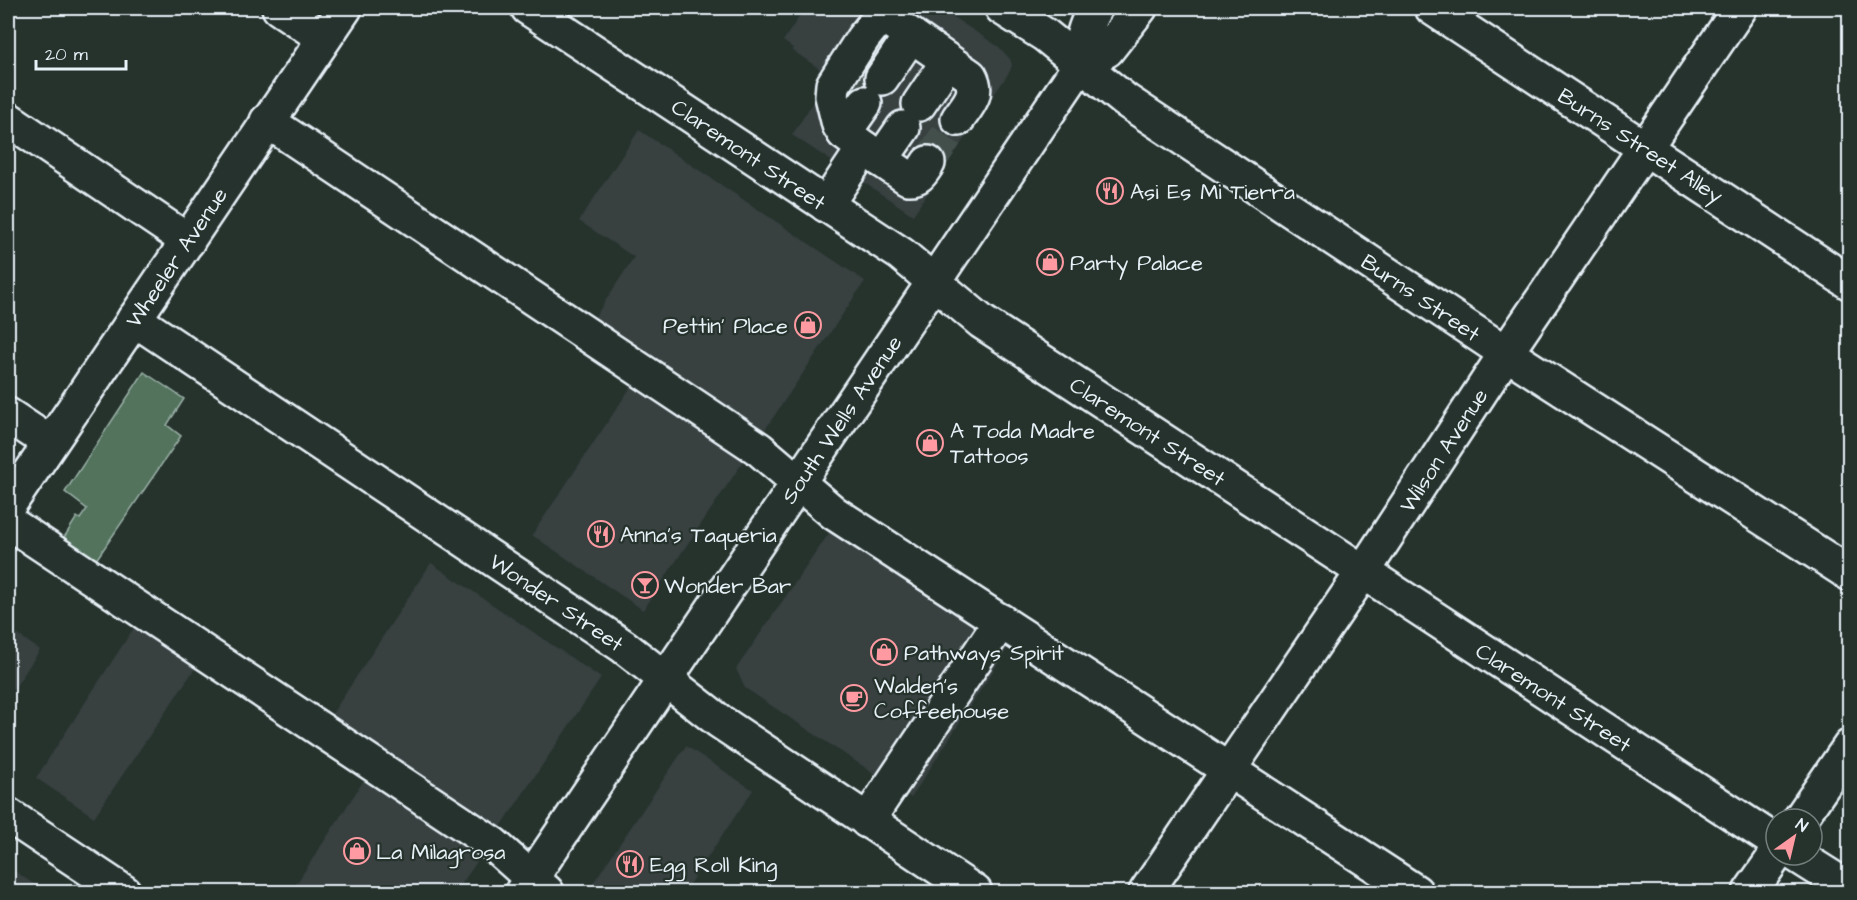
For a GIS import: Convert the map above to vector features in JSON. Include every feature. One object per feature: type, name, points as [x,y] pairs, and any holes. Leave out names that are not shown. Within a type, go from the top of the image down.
[{"type":"street","points":[[279,8],[324,38]]},
{"type":"street","name":"Wheeler Avenue","points":[[8,506],[345,8]]},
{"type":"street","name":"Claremont Street","points":[[528,8],[901,254],[982,322],[1764,834]]},
{"type":"street","name":"Burns Street","points":[[1002,8],[1045,35],[1125,100],[1506,353],[1850,574]]},
{"type":"street","points":[[1080,65],[1080,42],[1085,25],[1095,8]]},
{"type":"street","name":"South Wells Avenue","points":[[533,888],[666,680],[1080,65],[1107,50],[1140,8]]},
{"type":"street","name":"Burns Street Alley","points":[[1432,8],[1850,283]]},
{"type":"street","name":"Wilson Avenue","points":[[1146,892],[1363,572],[1506,353],[1740,8]]},
{"type":"street","points":[[890,122],[832,96],[836,78],[894,21]]},
{"type":"street","points":[[890,122],[894,21]]},
{"type":"street","points":[[826,205],[890,122],[957,67],[894,21]]},
{"type":"street","points":[[8,119],[188,240]]},
{"type":"street","points":[[267,121],[759,448],[834,513],[1416,892]]},
{"type":"street","name":"Wonder Street","points":[[134,319],[622,645],[719,721],[975,892]]},
{"type":"street","points":[[8,415],[50,443]]},
{"type":"street","points":[[8,522],[493,844],[533,888]]},
{"type":"street","points":[[867,821],[1001,621]]},
{"type":"street","points":[[1808,807],[1850,746]]},
{"type":"street","points":[[8,815],[124,892]]},
{"type":"street","points":[[1750,892],[1768,867]]},
{"type":"street","points":[[1815,867],[1850,889]]},
{"type":"shaded area","points":[[805,8],[939,8],[999,47],[1010,59],[1012,65],[1010,71],[913,215],[792,135],[830,76],[792,50],[793,48],[783,41]]},
{"type":"shaded area","points":[[639,130],[865,281],[762,434],[593,320],[634,257],[579,221]]},
{"type":"shaded area","points":[[635,381],[747,456],[643,610],[532,535]]},
{"type":"shaded area","points":[[836,523],[1013,640],[911,798],[745,688],[736,669]]},
{"type":"shaded area","points":[[431,563],[601,678],[498,831],[328,720]]},
{"type":"shaded area","points":[[137,623],[198,664],[94,817],[36,778]]},
{"type":"shaded area","points":[[8,628],[40,650],[8,698]]},
{"type":"shaded area","points":[[686,746],[753,790],[684,892],[587,892]]},
{"type":"shaded area","points":[[366,777],[483,853],[456,892],[291,892]]},
{"type":"shaded area","points":[[8,867],[46,892],[8,892]]},
{"type":"green space","points":[[144,372],[184,399],[167,425],[181,436],[94,563],[58,539],[65,536],[77,517],[80,519],[87,509],[65,492]]},
{"type":"tunnel","points":[[850,92],[867,68]]},
{"type":"tunnel","points":[[928,163],[958,119]]},
{"type":"place","name":"Asi Es Mi Tierra","points":[[1110,191]]},
{"type":"place","name":"Party Palace","points":[[1050,262]]},
{"type":"place","name":"Pettin' Place","points":[[808,325]]},
{"type":"place","name":"A Toda Madre Tattoos","points":[[930,443]]},
{"type":"place","name":"Anna's Taqueria","points":[[601,534]]},
{"type":"place","name":"Wonder Bar","points":[[645,585]]},
{"type":"place","name":"Pathways Spirit","points":[[884,652]]},
{"type":"place","name":"Walden's Coffeehouse","points":[[854,698]]},
{"type":"place","name":"La Milagrosa","points":[[357,851]]},
{"type":"place","name":"Egg Roll King","points":[[630,864]]}]
